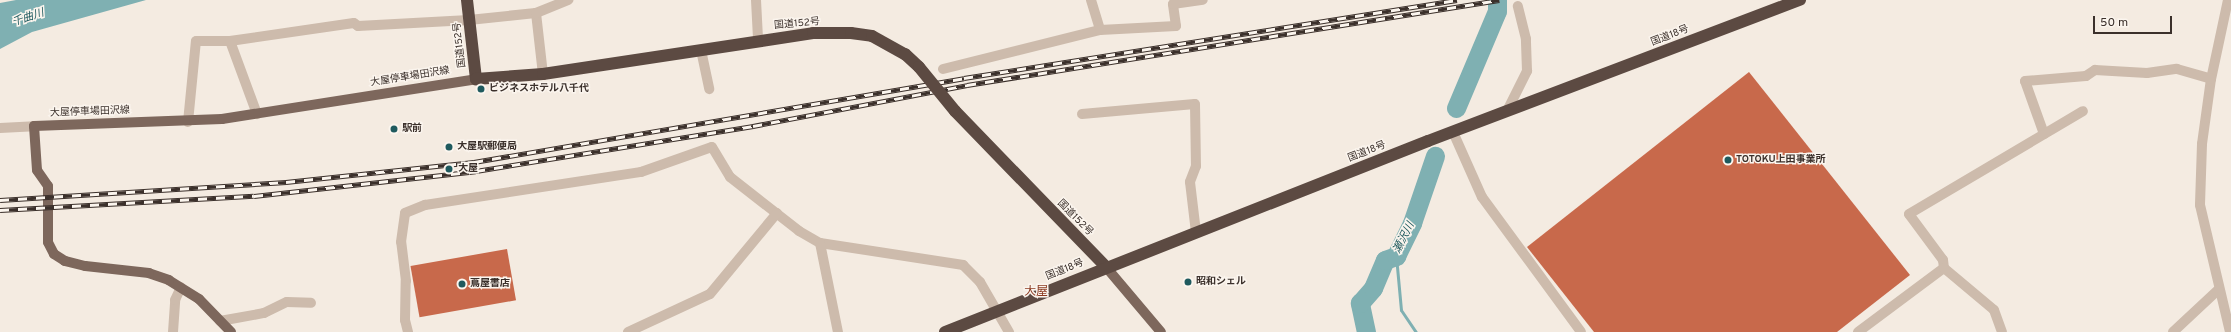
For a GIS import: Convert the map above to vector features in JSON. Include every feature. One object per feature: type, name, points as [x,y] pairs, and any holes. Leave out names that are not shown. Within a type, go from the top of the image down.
[{"type":"highway","name":"国道152号","points":[[467,0],[476,79],[543,74],[701,50],[758,39],[813,34],[858,34],[888,44],[919,67],[955,112],[1106,267]]},
{"type":"highway","name":"国道18号","points":[[945,332],[1106,267],[1507,111],[1800,0]]},
{"type":"main road","name":"大屋停車場田沢線","points":[[34,126],[188,122],[257,114],[476,79]]},
{"type":"main road","points":[[34,126],[38,170],[48,186],[48,242],[54,254],[65,261],[85,266],[149,273],[181,287],[199,299],[231,332]]},
{"type":"main road","points":[[1106,267],[1161,332]]},
{"type":"street","points":[[188,122],[196,41],[230,41],[354,23],[358,26],[469,20],[536,13],[569,0]]},
{"type":"street","points":[[756,0],[758,39]]},
{"type":"street","points":[[1092,0],[1100,30]]},
{"type":"street","points":[[943,69],[1100,30],[1176,26],[1173,4],[1202,0]]},
{"type":"street","points":[[2228,0],[2211,79],[2202,144],[2200,205],[2218,290],[2230,332]]},
{"type":"street","points":[[1507,111],[1527,71],[1526,39],[1518,6]]},
{"type":"street","points":[[536,13],[543,74]]},
{"type":"street","points":[[230,41],[257,114]]},
{"type":"street","points":[[701,50],[709,89]]},
{"type":"street","points":[[2044,134],[2025,81],[2086,76],[2095,70],[2147,73],[2177,69],[2211,79]]},
{"type":"street","points":[[1082,114],[1194,104],[1196,166],[1190,182],[1196,232]]},
{"type":"street","points":[[2002,332],[1994,310],[1944,268],[1943,260],[1909,214],[2083,111]]},
{"type":"street","points":[[0,128],[34,126]]},
{"type":"street","points":[[1453,132],[1482,198],[1581,332]]},
{"type":"street","points":[[408,332],[405,320],[406,281],[401,242],[405,213],[425,205],[641,172],[712,147],[730,177],[777,213],[820,243],[963,265],[980,282],[1009,332]]},
{"type":"street","points":[[628,332],[710,294],[739,264],[757,235],[777,213]]},
{"type":"street","points":[[820,243],[838,332]]},
{"type":"street","points":[[1858,332],[1944,268]]},
{"type":"street","points":[[172,332],[175,300],[181,287]]},
{"type":"street","points":[[2173,332],[2218,290]]},
{"type":"street","points":[[220,321],[264,313],[288,302],[311,303]]},
{"type":"water","name":"千曲川","points":[[16,0],[146,0],[32,32],[0,49],[0,3]]},
{"type":"building","name":"TOTOKU上田事業所","points":[[1749,72],[1910,275],[1837,332],[1594,332],[1527,247]]},
{"type":"building","name":"蔦屋書店","points":[[507,249],[516,300],[420,317],[410,266]]},
{"type":"waterway","name":"瀬沢川","points":[[1456,108],[1497,11],[1497,0]]},
{"type":"waterway","name":"瀬沢川","points":[[1366,332],[1360,303],[1373,288],[1385,260],[1396,256],[1412,223],[1435,156]]},
{"type":"waterway","points":[[1396,256],[1401,310],[1416,332]]},
{"type":"railway","points":[[0,200],[286,182],[474,162],[964,78],[1457,0]]},
{"type":"railway","points":[[0,210],[254,196],[476,171],[753,126],[967,85],[1499,0]]},
{"type":"place","name":"ビジネスホテル八千代","points":[[481,89]]},
{"type":"place","name":"駅前","points":[[394,129]]},
{"type":"place","name":"大屋駅郵便局","points":[[449,147]]},
{"type":"place","name":"TOTOKU上田事業所","points":[[1728,160]]},
{"type":"place","name":"大屋","points":[[449,169]]},
{"type":"place","name":"昭和シェル","points":[[1188,282]]},
{"type":"place","name":"蔦屋書店","points":[[462,284]]},
{"type":"district","name":"大屋","points":[[1036,293]]}]
